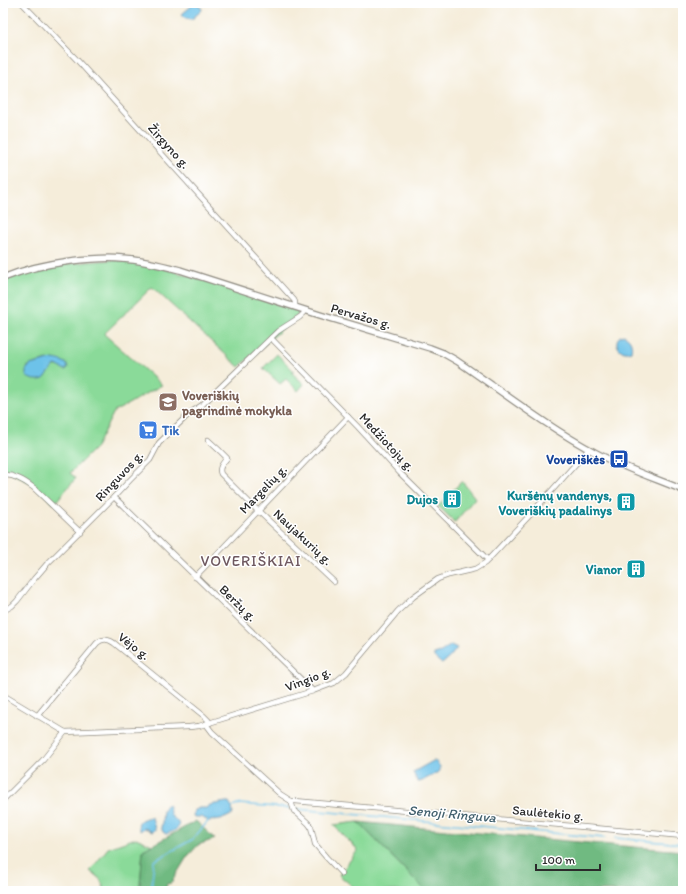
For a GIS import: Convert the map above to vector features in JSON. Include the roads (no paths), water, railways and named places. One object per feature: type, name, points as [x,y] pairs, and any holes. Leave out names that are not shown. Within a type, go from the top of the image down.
[{"type":"main road","name":"Pervažos g.","points":[[3,278],[24,270],[54,263],[104,258],[122,258],[142,261],[173,268],[305,311],[414,342],[443,353],[589,449],[620,464],[683,490]]},
{"type":"street","name":"Žirgyno g.","points":[[22,3],[77,60],[296,302],[295,307]]},
{"type":"street","name":"Ringuvos g.","points":[[3,611],[17,601],[34,579],[150,460],[156,447],[164,438],[190,413],[202,405],[285,326],[300,317],[305,311]]},
{"type":"street","name":"Medžiotojų g.","points":[[272,338],[400,473],[488,560]]},
{"type":"street","name":"Margelių g.","points":[[195,577],[348,417]]},
{"type":"street","name":"Naujakurių g.","points":[[208,440],[227,458],[220,468],[219,471],[221,474],[334,582]]},
{"type":"street","name":"Vingio g.","points":[[65,732],[189,727],[208,723],[313,691],[334,683],[346,673],[398,611],[418,593],[438,579],[449,574],[475,569],[488,560],[589,449]]},
{"type":"street","points":[[3,474],[21,479],[34,488],[80,532]]},
{"type":"street","name":"Beržų g.","points":[[114,497],[313,691]]},
{"type":"street","name":"Vėjo g.","points":[[37,716],[96,643],[100,640],[106,639],[114,643],[204,716],[208,720],[208,723]]},
{"type":"street","points":[[3,695],[65,732],[43,760],[3,800]]},
{"type":"street","points":[[208,723],[212,732],[280,794],[291,802],[294,811],[311,827],[315,844],[342,874]]},
{"type":"street","name":"Saulėtekio g.","points":[[291,802],[309,802],[683,836]]},
{"type":"water","points":[[197,3],[202,10],[192,19],[182,14]]},
{"type":"water","points":[[623,335],[630,341],[632,346],[631,351],[623,352],[618,347],[617,340]]},
{"type":"water","points":[[53,359],[66,363],[68,367],[66,370],[56,365],[44,379],[35,380],[26,376],[26,370],[30,365]]},
{"type":"water","points":[[451,645],[457,648],[442,664],[434,657],[434,654],[441,652]]},
{"type":"water","points":[[433,761],[438,764],[440,771],[422,781],[417,781],[413,772]]},
{"type":"water","points":[[229,802],[232,807],[233,814],[225,818],[209,821],[201,817],[193,816],[194,811],[199,808],[206,808],[210,805]]},
{"type":"water","points":[[166,805],[168,805],[170,814],[178,822],[179,826],[175,830],[166,834],[163,832],[161,827],[163,811]]},
{"type":"water","points":[[150,817],[152,818],[155,830],[152,832],[144,828],[140,831],[138,825],[140,821]]},
{"type":"waterway","name":"Senoji Ringuva","points":[[232,807],[239,804],[289,808]]},
{"type":"waterway","name":"Senoji Ringuva","points":[[297,809],[605,838]]},
{"type":"waterway","name":"Senoji Ringuva","points":[[151,891],[154,861],[193,839],[209,820]]},
{"type":"waterway","name":"Senoji Ringuva","points":[[615,838],[683,844]]},
{"type":"place","name":"Voveriškių pagrindinė mokykla","points":[[168,402]]},
{"type":"place","name":"Tik","points":[[148,430]]},
{"type":"place","name":"Voveriškės","points":[[619,459]]},
{"type":"place","name":"Dujos","points":[[452,499]]},
{"type":"place","name":"Kuršėnų vandenys, Voveriškių padalinys","points":[[626,502]]},
{"type":"place","name":"Vianor","points":[[636,569]]},
{"type":"district","name":"VOVERIŠKIAI","points":[[251,561]]}]
